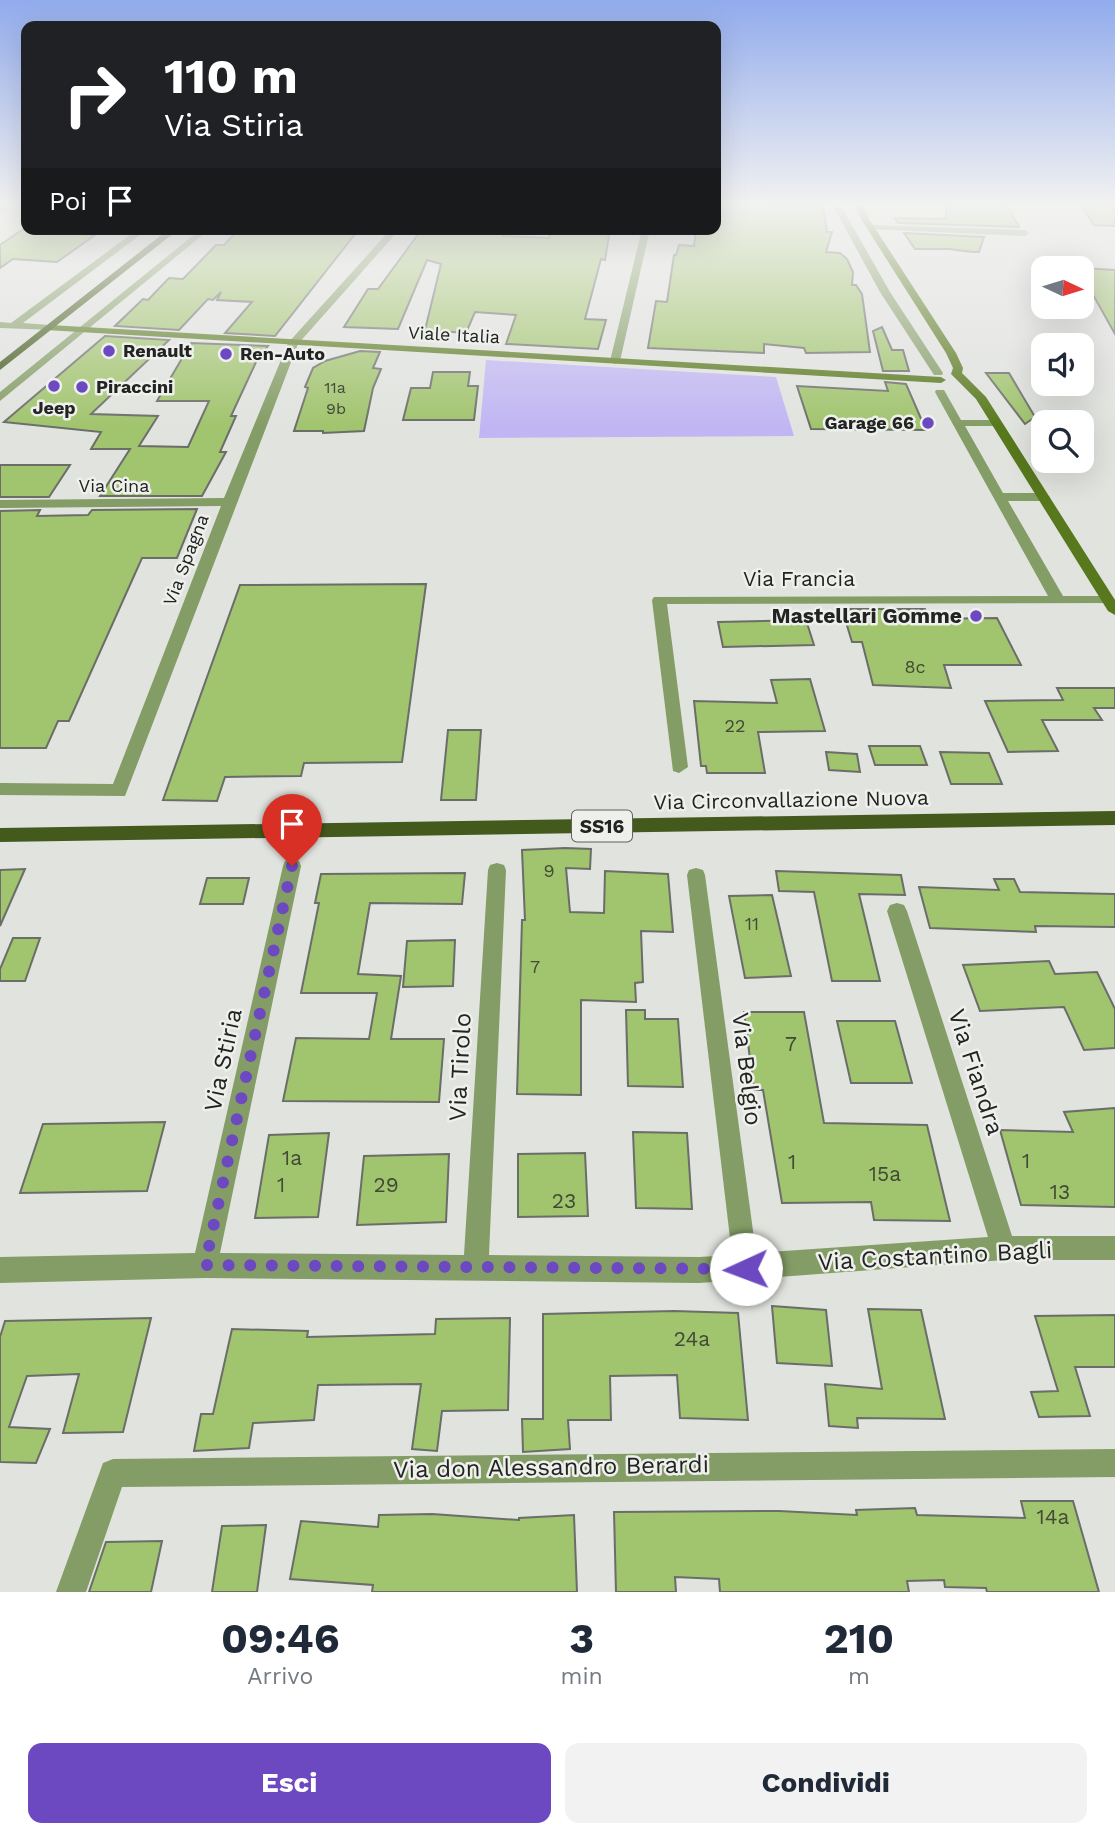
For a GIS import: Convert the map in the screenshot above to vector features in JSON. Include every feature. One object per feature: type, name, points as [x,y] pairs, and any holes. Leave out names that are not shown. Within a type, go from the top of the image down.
[{"type":"main road","points":[[0,367],[113,278]]},
{"type":"main road","name":"Via Circonvallazione Nuova","points":[[0,835],[1115,818]]},
{"type":"main road","name":"Via Circonvallazione Nuova","points":[[0,826],[89,832]]},
{"type":"street","points":[[13,326],[77,278]]},
{"type":"street","points":[[0,398],[145,278]]},
{"type":"street","points":[[293,343],[351,278]]},
{"type":"street","points":[[615,361],[634,278]]},
{"type":"street","points":[[879,278],[909,329],[945,378],[982,401],[1111,605]]},
{"type":"street","points":[[902,278],[958,368],[945,378]]},
{"type":"street","points":[[0,325],[50,328]]},
{"type":"street","name":"Viale Italia","points":[[50,328],[945,378]]},
{"type":"street","points":[[909,329],[934,329]]},
{"type":"street","name":"Via Spagna","points":[[0,789],[119,791],[293,343]]},
{"type":"street","points":[[947,349],[945,378],[957,423],[1058,600]]},
{"type":"street","points":[[957,423],[996,423]]},
{"type":"street","points":[[999,497],[1044,497]]},
{"type":"street","name":"Via Cina","points":[[0,504],[229,502]]},
{"type":"street","name":"Via Francia","points":[[679,767],[659,600],[1058,600],[1111,605]]},
{"type":"street","name":"Via Stiria","points":[[205,1265],[292,866]]},
{"type":"street","name":"Via Tirolo","points":[[476,1268],[498,870]]},
{"type":"street","name":"Via Belgio","points":[[696,876],[746,1269]]},
{"type":"street","name":"Via Fiandra","points":[[897,911],[1004,1248]]},
{"type":"street","name":"Via Costantino Bagli","points":[[0,1270],[205,1265],[746,1269],[1004,1248],[1115,1248]]},
{"type":"street","name":"Via don Alessandro Berardi","points":[[71,1592],[113,1473],[1115,1463]]},
{"type":"shaded area","points":[[486,360],[776,377],[794,436],[479,438]]},
{"type":"building","points":[[169,278],[320,278],[275,336],[225,333],[252,302],[217,300],[221,292],[213,300],[208,299],[179,330],[115,326],[143,299],[148,300]]},
{"type":"building","points":[[386,278],[419,278],[398,329],[344,327],[368,289],[378,289]]},
{"type":"building","points":[[438,278],[596,278],[585,319],[606,320],[598,349],[506,344],[516,315],[475,312],[466,333],[425,330]]},
{"type":"building","points":[[671,278],[853,278],[852,285],[856,285],[862,294],[870,352],[806,353],[804,348],[764,344],[764,353],[648,348],[656,301],[667,302]]},
{"type":"building","points":[[1094,278],[1115,278],[1115,334],[1094,296]]},
{"type":"building","points":[[882,327],[892,350],[903,350],[909,371],[883,371],[873,331]]},
{"type":"building","points":[[105,336],[169,340],[91,414],[158,416],[139,446],[188,447],[209,401],[157,401],[191,343],[268,346],[257,360],[231,416],[236,416],[220,452],[226,452],[202,496],[100,496],[130,449],[91,449],[101,432],[4,422]]},
{"type":"building","points":[[360,351],[380,352],[373,368],[381,369],[373,388],[364,431],[294,431],[308,388],[305,387],[313,368],[325,361]]},
{"type":"building","points":[[433,372],[470,372],[468,386],[478,386],[474,420],[403,420],[411,388],[430,388]]},
{"type":"building","points":[[986,373],[1009,373],[1031,410],[1031,420],[1025,424]]},
{"type":"building","points":[[885,382],[906,384],[926,430],[811,429],[797,386],[888,391]]},
{"type":"building","points":[[0,465],[70,465],[49,497],[0,497]]},
{"type":"building","points":[[197,509],[177,558],[142,558],[69,721],[58,721],[46,748],[0,748],[0,511],[40,510],[37,516],[88,515],[92,510]]},
{"type":"building","points":[[426,584],[402,762],[304,763],[301,776],[225,777],[217,801],[163,800],[240,585]]},
{"type":"building","points":[[842,609],[925,609],[929,619],[997,618],[1021,665],[944,665],[951,688],[873,685],[862,642],[852,642]]},
{"type":"building","points":[[806,620],[814,645],[723,647],[718,622]]},
{"type":"building","points":[[810,679],[825,731],[758,732],[765,773],[707,773],[706,766],[701,766],[694,701],[777,703],[771,680]]},
{"type":"building","points":[[1057,688],[1115,688],[1115,708],[1094,708],[1102,720],[1042,720],[1058,751],[1008,752],[985,701],[1063,700]]},
{"type":"building","points":[[448,730],[481,730],[476,800],[441,800]]},
{"type":"building","points":[[869,746],[920,746],[927,765],[875,765]]},
{"type":"building","points":[[826,752],[857,754],[860,772],[829,770]]},
{"type":"building","points":[[940,752],[989,753],[1002,784],[951,784]]},
{"type":"building","points":[[591,849],[590,869],[566,868],[570,912],[604,913],[605,871],[668,874],[673,932],[641,931],[643,982],[635,983],[636,1002],[581,1000],[581,1095],[517,1094],[522,920],[525,920],[522,850]]},
{"type":"building","points":[[25,869],[0,926],[0,870]]},
{"type":"building","points":[[776,871],[901,875],[905,895],[859,894],[880,981],[832,981],[814,892],[779,891]]},
{"type":"building","points":[[465,873],[462,904],[370,903],[358,974],[401,976],[391,1039],[444,1039],[439,1102],[283,1101],[296,1038],[369,1039],[377,993],[301,993],[319,903],[315,903],[321,874]]},
{"type":"building","points":[[207,878],[249,878],[243,904],[200,904]]},
{"type":"building","points":[[994,879],[1014,879],[1020,892],[1115,894],[1115,927],[1035,926],[1036,932],[930,928],[919,887],[999,890]]},
{"type":"building","points":[[772,895],[791,976],[745,978],[729,896]]},
{"type":"building","points":[[13,938],[40,938],[25,981],[0,981],[0,969]]},
{"type":"building","points":[[455,940],[453,986],[403,987],[407,941]]},
{"type":"building","points":[[1049,961],[1055,974],[1097,972],[1115,1009],[1115,1048],[1084,1050],[1064,1007],[980,1011],[963,965]]},
{"type":"building","points":[[626,1010],[645,1010],[645,1019],[678,1019],[683,1087],[628,1086]]},
{"type":"building","points":[[744,1012],[804,1012],[824,1123],[927,1125],[950,1221],[874,1220],[871,1202],[782,1203],[763,1090],[754,1090]]},
{"type":"building","points":[[837,1021],[895,1021],[912,1083],[851,1083]]},
{"type":"building","points":[[1115,1108],[1115,1207],[1021,1205],[1000,1130],[1073,1132],[1064,1112]]},
{"type":"building","points":[[165,1122],[147,1191],[20,1193],[43,1124]]},
{"type":"building","points":[[633,1132],[687,1133],[692,1209],[636,1208]]},
{"type":"building","points":[[329,1133],[318,1217],[255,1218],[269,1135]]},
{"type":"building","points":[[585,1153],[588,1216],[518,1217],[518,1154]]},
{"type":"building","points":[[449,1154],[446,1222],[357,1225],[364,1156]]},
{"type":"building","points":[[772,1306],[826,1310],[832,1366],[777,1363]]},
{"type":"building","points":[[868,1309],[921,1310],[945,1419],[857,1418],[858,1428],[829,1426],[825,1384],[882,1389]]},
{"type":"building","points":[[674,1311],[738,1313],[748,1420],[680,1418],[677,1375],[610,1376],[611,1420],[568,1420],[570,1449],[523,1452],[522,1419],[543,1419],[543,1314]]},
{"type":"building","points":[[1115,1315],[1115,1367],[1075,1367],[1090,1416],[1039,1417],[1031,1392],[1058,1391],[1035,1316]]},
{"type":"building","points":[[151,1318],[123,1432],[63,1433],[79,1374],[27,1376],[9,1427],[50,1429],[36,1463],[0,1462],[0,1337],[5,1321]]},
{"type":"building","points":[[510,1318],[508,1410],[442,1411],[437,1451],[412,1449],[421,1384],[318,1385],[314,1420],[253,1423],[249,1448],[194,1451],[201,1414],[213,1414],[232,1329],[308,1331],[307,1337],[435,1334],[436,1319]]},
{"type":"building","points":[[1021,1501],[1073,1501],[1099,1592],[987,1592],[986,1588],[945,1587],[944,1580],[907,1581],[909,1592],[720,1592],[719,1579],[675,1577],[676,1592],[616,1592],[614,1512],[779,1511],[857,1515],[856,1510],[915,1508],[917,1515],[1025,1518]]},
{"type":"building","points":[[432,1514],[519,1520],[574,1515],[577,1592],[372,1592],[373,1585],[290,1579],[301,1521],[378,1527],[379,1515]]},
{"type":"building","points":[[266,1525],[257,1592],[212,1592],[222,1526]]},
{"type":"building","points":[[162,1541],[151,1592],[89,1592],[106,1542]]},
{"type":"place","name":"Renault","points":[[109,351]]},
{"type":"place","name":"Ren-Auto","points":[[226,354]]},
{"type":"place","name":"Jeep","points":[[54,386]]},
{"type":"place","name":"Piraccini","points":[[82,387]]},
{"type":"place","name":"Garage 66","points":[[928,423]]},
{"type":"place","name":"Mastellari Gomme","points":[[976,616]]},
{"type":"route","points":[[292,866],[205,1265],[746,1269]]}]
